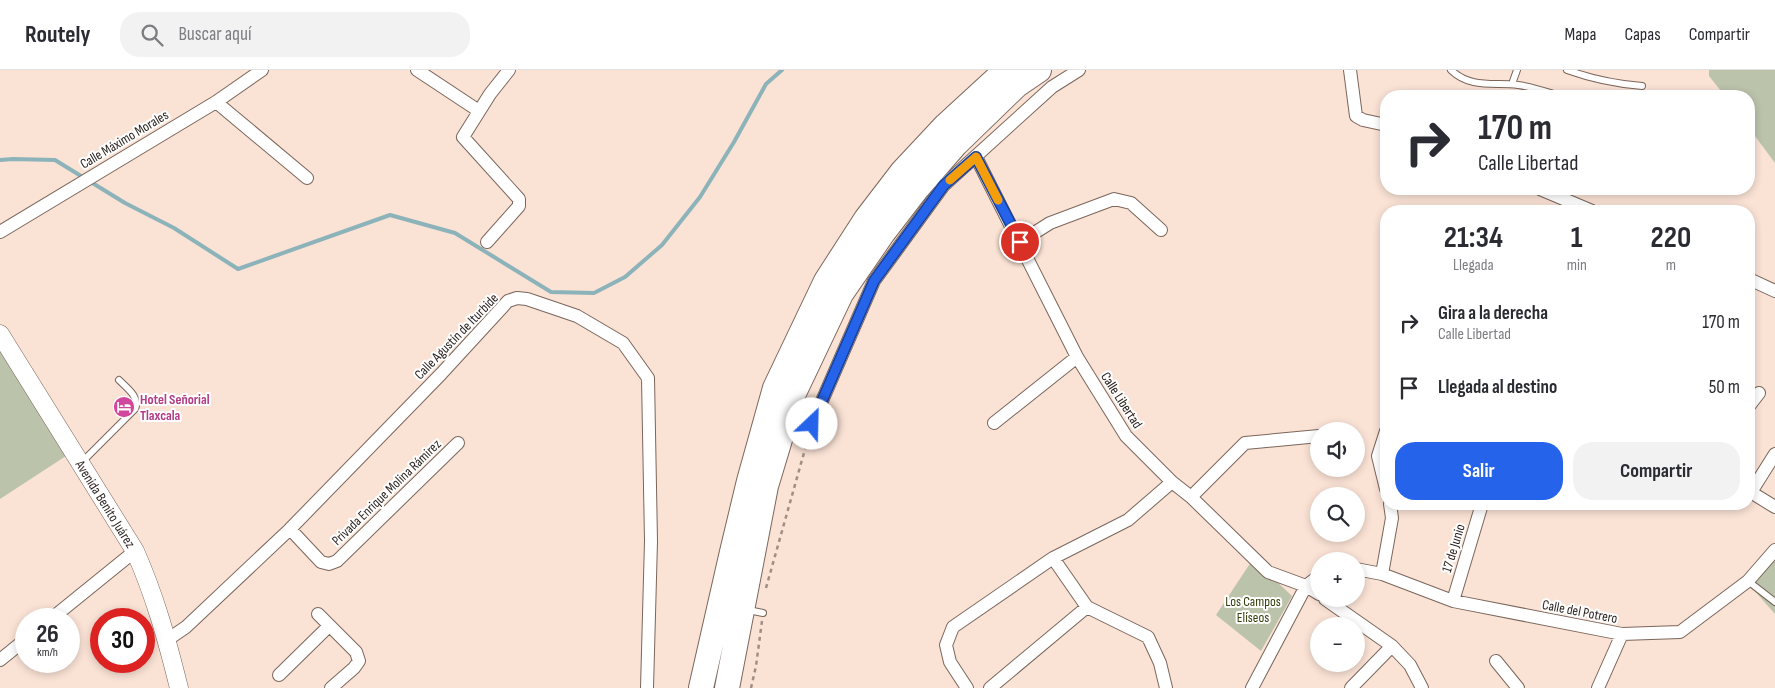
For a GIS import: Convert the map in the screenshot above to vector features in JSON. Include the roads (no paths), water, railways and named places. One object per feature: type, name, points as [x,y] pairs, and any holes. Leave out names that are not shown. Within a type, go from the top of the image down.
[{"type":"highway","points":[[701,688],[736,534],[775,388],[826,281],[866,219],[902,172],[946,125],[1006,70]]},
{"type":"highway","points":[[727,688],[753,611],[766,486],[794,393],[841,294],[882,233],[956,144],[1017,85],[1039,70]]},
{"type":"main road","name":"Avenida Benito Juárez","points":[[0,334],[135,551],[151,587],[167,640],[178,688]]},
{"type":"street","name":"Calle Máximo Morales","points":[[0,232],[216,102],[262,70]]},
{"type":"street","points":[[417,70],[478,111]]},
{"type":"street","points":[[487,242],[520,202],[463,137],[478,111],[509,70]]},
{"type":"street","points":[[812,424],[874,281],[944,185],[1052,87],[1078,70]]},
{"type":"street","points":[[1350,70],[1356,116],[1363,120],[1380,123]]},
{"type":"street","points":[[216,102],[308,178]]},
{"type":"street","name":"Calle Libertad","points":[[976,157],[1077,357],[1126,436],[1268,572],[1310,588]]},
{"type":"street","points":[[1554,195],[1578,205]]},
{"type":"street","points":[[1020,242],[1050,223],[1114,199],[1131,203],[1161,230]]},
{"type":"street","points":[[1755,282],[1775,291]]},
{"type":"street","name":"Calle Agustín de Iturbide","points":[[167,640],[186,627],[290,529],[441,374],[508,302],[517,298],[527,299],[577,316],[623,343],[648,378],[651,541],[646,688]]},
{"type":"street","points":[[994,423],[1077,357]]},
{"type":"street","points":[[1755,397],[1758,393]]},
{"type":"street","points":[[1190,497],[1245,443],[1310,437]]},
{"type":"street","name":"Privada Enrique Molina Rámirez","points":[[290,529],[321,562],[329,564],[337,560],[458,443]]},
{"type":"street","points":[[1380,450],[1378,456],[1380,464]]},
{"type":"street","points":[[1755,484],[1775,454]]},
{"type":"street","points":[[967,688],[950,662],[946,645],[953,627],[1053,558],[1128,520],[1172,482]]},
{"type":"street","points":[[1755,494],[1774,506]]},
{"type":"street","points":[[1382,574],[1392,518],[1391,510]]},
{"type":"street","name":"17 de Junio","points":[[1453,601],[1480,510]]},
{"type":"street","name":"Calle del Potrero","points":[[1365,571],[1382,574],[1453,601],[1622,634],[1680,632],[1748,580],[1775,550]]},
{"type":"street","points":[[65,608],[135,551]]},
{"type":"street","points":[[1053,558],[1087,607],[1148,637],[1160,663],[1166,688]]},
{"type":"street","points":[[1252,688],[1306,586],[1310,583]]},
{"type":"street","points":[[990,688],[1087,607]]},
{"type":"street","points":[[1336,607],[1392,646],[1410,665],[1422,688]]},
{"type":"street","points":[[318,614],[356,652],[359,661],[354,668],[331,688]]},
{"type":"street","points":[[279,675],[329,626]]},
{"type":"street","points":[[1598,688],[1622,634]]},
{"type":"street","points":[[1351,688],[1392,646]]},
{"type":"street","points":[[0,660],[15,648]]},
{"type":"street","points":[[1496,661],[1518,688]]},
{"type":"lane","points":[[1451,70],[1467,80],[1484,84],[1512,84],[1542,90]]},
{"type":"lane","points":[[1512,84],[1518,70]]},
{"type":"lane","points":[[1568,70],[1583,76],[1617,84],[1642,86]]},
{"type":"lane","points":[[81,463],[135,409],[138,403],[136,398],[119,380]]},
{"type":"lane","points":[[1748,580],[1775,602]]},
{"type":"waterway","points":[[0,160],[55,160],[125,203],[174,228],[238,269],[390,215],[455,233],[551,292],[594,293],[625,277],[662,245],[700,197],[734,142],[766,84],[782,70]]},
{"type":"place","name":"Hotel Señorial Tlaxcala","points":[[124,407]]},
{"type":"park label","name":"Los Campos Elíseos","points":[[1253,610]]}]
